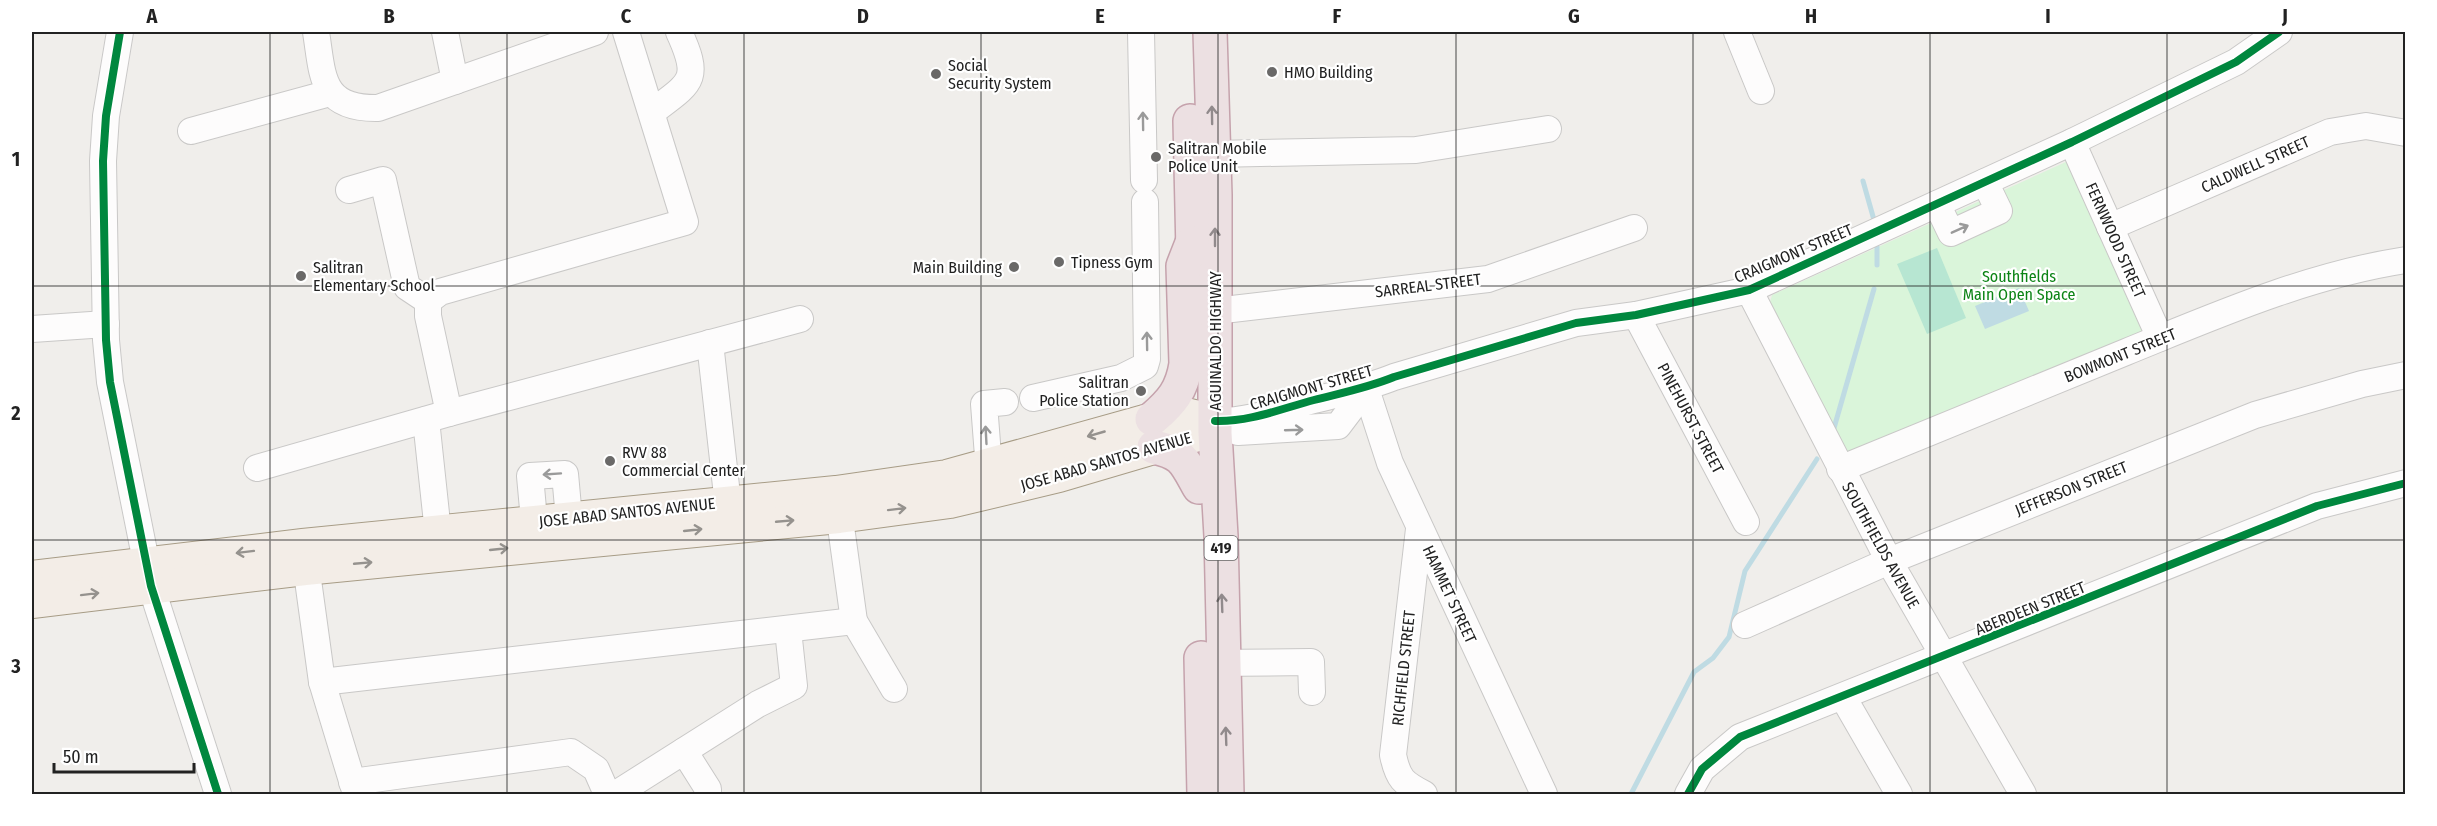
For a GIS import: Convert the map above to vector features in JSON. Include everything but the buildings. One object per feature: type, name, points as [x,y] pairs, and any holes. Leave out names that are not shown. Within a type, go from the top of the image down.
[{"type":"highway","name":"AGUINALDO HIGHWAY","points":[[1188,32],[1192,243],[1206,426],[1212,663],[1204,795]]},
{"type":"highway","name":"AGUINALDO HIGHWAY","points":[[1210,32],[1215,311],[1199,487],[1212,663],[1227,795]]},
{"type":"highway","points":[[1192,243],[1183,266],[1186,364],[1183,380],[1153,433],[1181,456],[1199,487]]},
{"type":"main road","name":"JOSE ABAD SANTOS AVENUE","points":[[32,577],[148,575],[729,513],[838,504],[947,476],[990,480],[1153,433],[1206,426]]},
{"type":"main road","name":"JOSE ABAD SANTOS AVENUE","points":[[535,533],[569,518],[729,513]]},
{"type":"main road","name":"JOSE ABAD SANTOS AVENUE","points":[[32,602],[148,575]]},
{"type":"street","points":[[120,32],[106,116],[104,160],[106,324],[110,382],[148,575],[218,795]]},
{"type":"street","points":[[316,32],[323,82],[330,93],[351,106],[378,108],[583,34]]},
{"type":"street","points":[[445,32],[455,81]]},
{"type":"street","points":[[428,301],[440,292],[686,222],[626,32]]},
{"type":"street","points":[[652,112],[682,90],[691,77],[690,61],[679,32]]},
{"type":"street","points":[[1033,398],[1121,378],[1145,366],[1147,358],[1141,32]]},
{"type":"street","points":[[1737,32],[1761,91]]},
{"type":"street","name":"CRAIGMONT STREET","points":[[1206,426],[1239,422],[1314,400],[1366,389],[1394,377],[1576,323],[1636,315],[1749,290],[2072,142],[2236,62],[2279,32]]},
{"type":"street","points":[[191,131],[330,93]]},
{"type":"street","name":"CALDWELL STREET","points":[[2110,227],[2330,132],[2366,126],[2406,133]]},
{"type":"street","points":[[1213,154],[1416,150],[1548,129]]},
{"type":"street","name":"FERNWOOD STREET","points":[[2072,142],[2160,338]]},
{"type":"street","points":[[349,190],[383,180],[407,287],[428,301]]},
{"type":"street","name":"SARREAL STREET","points":[[1215,311],[1488,279],[1634,228]]},
{"type":"street","name":"BOWMONT STREET","points":[[1840,469],[2160,338],[2301,284],[2365,266],[2406,260]]},
{"type":"street","name":"SOUTHFIELDS AVENUE","points":[[1749,290],[1889,561],[2023,795]]},
{"type":"street","points":[[428,301],[437,416],[440,544]]},
{"type":"street","name":"PINEHURST STREET","points":[[1636,315],[1746,522]]},
{"type":"street","points":[[257,468],[437,416],[800,319]]},
{"type":"street","points":[[32,329],[106,324]]},
{"type":"street","points":[[710,343],[729,513]]},
{"type":"street","name":"JEFFERSON STREET","points":[[1745,625],[1889,561],[2255,415],[2362,384],[2406,375]]},
{"type":"street","name":"HAMMET STREET","points":[[1366,389],[1390,463],[1544,795]]},
{"type":"street","points":[[990,480],[984,405],[1005,402]]},
{"type":"street","points":[[535,533],[530,476],[565,474],[569,518]]},
{"type":"street","name":"ABERDEEN STREET","points":[[1688,795],[1702,769],[1740,737],[1843,698],[2317,506],[2406,483]]},
{"type":"street","points":[[838,504],[854,621],[894,689]]},
{"type":"street","name":"RICHFIELD STREET","points":[[1419,528],[1393,755],[1397,774],[1407,785],[1424,795]]},
{"type":"street","points":[[304,557],[322,682],[354,788],[571,752],[596,769],[607,795]]},
{"type":"street","points":[[322,682],[715,635],[788,630],[854,621]]},
{"type":"street","points":[[616,795],[758,704],[794,686],[788,630]]},
{"type":"street","points":[[1212,663],[1311,662],[1312,692]]},
{"type":"street","points":[[1843,698],[1899,795]]},
{"type":"street","points":[[684,751],[708,789],[708,795]]},
{"type":"green space","name":"Southfields Main Open Space","points":[[2068,161],[2148,335],[1848,455],[1769,306],[1772,295]]},
{"type":"green space","points":[[1937,248],[1966,318],[1927,334],[1897,264]]},
{"type":"water","points":[[2019,288],[2029,311],[1985,329],[1975,306]]},
{"type":"waterway","points":[[1863,181],[1874,220]]},
{"type":"waterway","points":[[1877,247],[1877,265]]},
{"type":"waterway","points":[[1834,428],[1874,289]]},
{"type":"waterway","points":[[1631,794],[1694,672],[1713,658],[1729,637],[1745,571],[1817,459]]},
{"type":"cycle path","points":[[120,32],[106,116],[103,161],[106,340],[110,382],[151,586],[218,794]]},
{"type":"cycle path","points":[[1215,421],[1228,421],[1265,414],[1364,387],[1576,323],[1636,315],[1749,290],[2072,142],[2236,62],[2279,32]]},
{"type":"cycle path","points":[[1688,794],[1702,769],[1740,737],[2317,506],[2406,483]]},
{"type":"place","name":"HMO Building","points":[[1272,72]]},
{"type":"place","name":"Social Security System","points":[[936,74]]},
{"type":"place","name":"Salitran Mobile Police Unit","points":[[1156,157]]},
{"type":"place","name":"Tipness Gym","points":[[1059,262]]},
{"type":"place","name":"Main Building","points":[[1014,267]]},
{"type":"place","name":"Salitran Elementary School","points":[[301,276]]},
{"type":"place","name":"Salitran Police Station","points":[[1141,391]]},
{"type":"place","name":"RVV 88 Commercial Center","points":[[610,461]]}]
